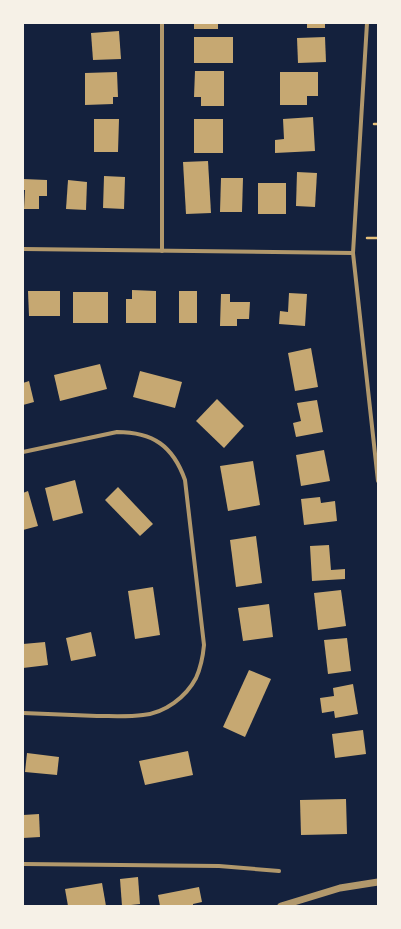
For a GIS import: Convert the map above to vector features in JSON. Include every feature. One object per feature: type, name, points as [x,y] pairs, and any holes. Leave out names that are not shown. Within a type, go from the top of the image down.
[{"type":"street","points":[[162,23],[162,251]]},
{"type":"street","points":[[367,23],[353,253],[378,481]]},
{"type":"street","points":[[23,249],[353,253]]},
{"type":"street","points":[[23,452],[117,432],[131,432],[146,436],[159,442],[170,452],[180,466],[185,480],[204,645],[202,662],[196,678],[187,691],[174,703],[160,711],[144,715],[115,716],[23,714]]},
{"type":"street","points":[[23,864],[219,866],[279,871]]},
{"type":"street","points":[[281,906],[340,888],[378,882]]},
{"type":"path","points":[[367,238],[378,238]]},
{"type":"building","points":[[194,23],[218,23],[218,29],[194,29]]},
{"type":"building","points":[[307,23],[325,23],[325,28],[307,28]]},
{"type":"building","points":[[119,31],[121,59],[93,60],[91,33]]},
{"type":"building","points":[[194,37],[233,37],[233,63],[194,63]]},
{"type":"building","points":[[325,37],[326,62],[298,63],[297,38]]},
{"type":"building","points":[[195,71],[224,71],[224,106],[201,106],[201,97],[194,97]]},
{"type":"building","points":[[117,72],[118,97],[113,97],[113,104],[85,105],[85,73]]},
{"type":"building","points":[[280,72],[318,72],[318,96],[307,96],[307,105],[280,105]]},
{"type":"building","points":[[313,117],[315,151],[275,153],[275,140],[284,139],[283,119]]},
{"type":"building","points":[[94,119],[119,119],[118,152],[94,152]]},
{"type":"building","points":[[194,119],[223,119],[223,153],[194,153]]},
{"type":"building","points":[[208,161],[211,213],[186,214],[183,162]]},
{"type":"building","points":[[297,172],[317,173],[315,207],[296,206]]},
{"type":"building","points":[[104,176],[125,177],[124,209],[103,208]]},
{"type":"building","points":[[221,178],[243,178],[242,212],[220,212]]},
{"type":"building","points":[[23,179],[47,180],[47,196],[39,196],[39,209],[24,209],[25,190],[23,190]]},
{"type":"building","points":[[68,180],[87,182],[86,210],[66,209]]},
{"type":"building","points":[[258,183],[286,183],[286,214],[258,214]]},
{"type":"building","points":[[132,290],[156,291],[156,323],[126,323],[126,299],[132,299]]},
{"type":"building","points":[[28,291],[60,291],[60,316],[29,316]]},
{"type":"building","points":[[179,291],[197,291],[197,323],[179,323]]},
{"type":"building","points":[[73,292],[108,292],[108,323],[73,323]]},
{"type":"building","points":[[289,293],[307,294],[305,326],[279,324],[280,311],[288,312]]},
{"type":"building","points":[[221,294],[230,294],[230,302],[250,302],[249,319],[237,319],[237,326],[220,326]]},
{"type":"building","points":[[311,348],[318,387],[295,391],[288,353]]},
{"type":"building","points":[[100,364],[107,389],[60,401],[54,375]]},
{"type":"building","points":[[140,371],[182,382],[175,408],[133,397]]},
{"type":"building","points":[[29,381],[34,402],[23,405],[23,383]]},
{"type":"building","points":[[217,399],[244,426],[224,448],[196,421]]},
{"type":"building","points":[[317,400],[323,432],[296,437],[293,423],[301,421],[297,403]]},
{"type":"building","points":[[324,450],[330,481],[301,486],[296,455]]},
{"type":"building","points":[[253,461],[260,505],[228,511],[220,466]]},
{"type":"building","points":[[75,480],[83,513],[53,521],[45,488]]},
{"type":"building","points":[[118,487],[153,524],[140,536],[105,500]]},
{"type":"building","points":[[28,491],[38,526],[23,530],[23,493]]},
{"type":"building","points":[[320,497],[321,503],[335,501],[337,521],[304,525],[301,499]]},
{"type":"building","points":[[256,536],[262,583],[236,587],[230,540]]},
{"type":"building","points":[[329,545],[331,570],[345,569],[345,579],[312,581],[310,546]]},
{"type":"building","points":[[153,587],[160,635],[135,639],[128,591]]},
{"type":"building","points":[[341,590],[346,626],[318,630],[314,593]]},
{"type":"building","points":[[269,604],[273,637],[243,641],[238,608]]},
{"type":"building","points":[[91,632],[96,656],[71,661],[66,638]]},
{"type":"building","points":[[347,638],[351,671],[328,674],[324,640]]},
{"type":"building","points":[[45,642],[48,665],[23,668],[23,644]]},
{"type":"building","points":[[249,670],[271,679],[245,737],[223,727]]},
{"type":"building","points":[[353,684],[358,714],[335,718],[334,711],[322,713],[320,698],[334,696],[333,688]]},
{"type":"building","points":[[363,730],[366,754],[335,758],[332,734]]},
{"type":"building","points":[[188,751],[193,775],[145,785],[139,761]]},
{"type":"building","points":[[27,753],[59,757],[57,775],[25,772]]},
{"type":"building","points":[[346,799],[347,834],[301,835],[300,800]]},
{"type":"building","points":[[39,814],[40,837],[23,838],[23,815]]},
{"type":"building","points":[[138,877],[140,904],[122,906],[120,879]]},
{"type":"building","points":[[102,883],[106,906],[68,906],[65,889]]},
{"type":"building","points":[[199,887],[202,902],[193,904],[193,906],[160,906],[158,895]]}]
